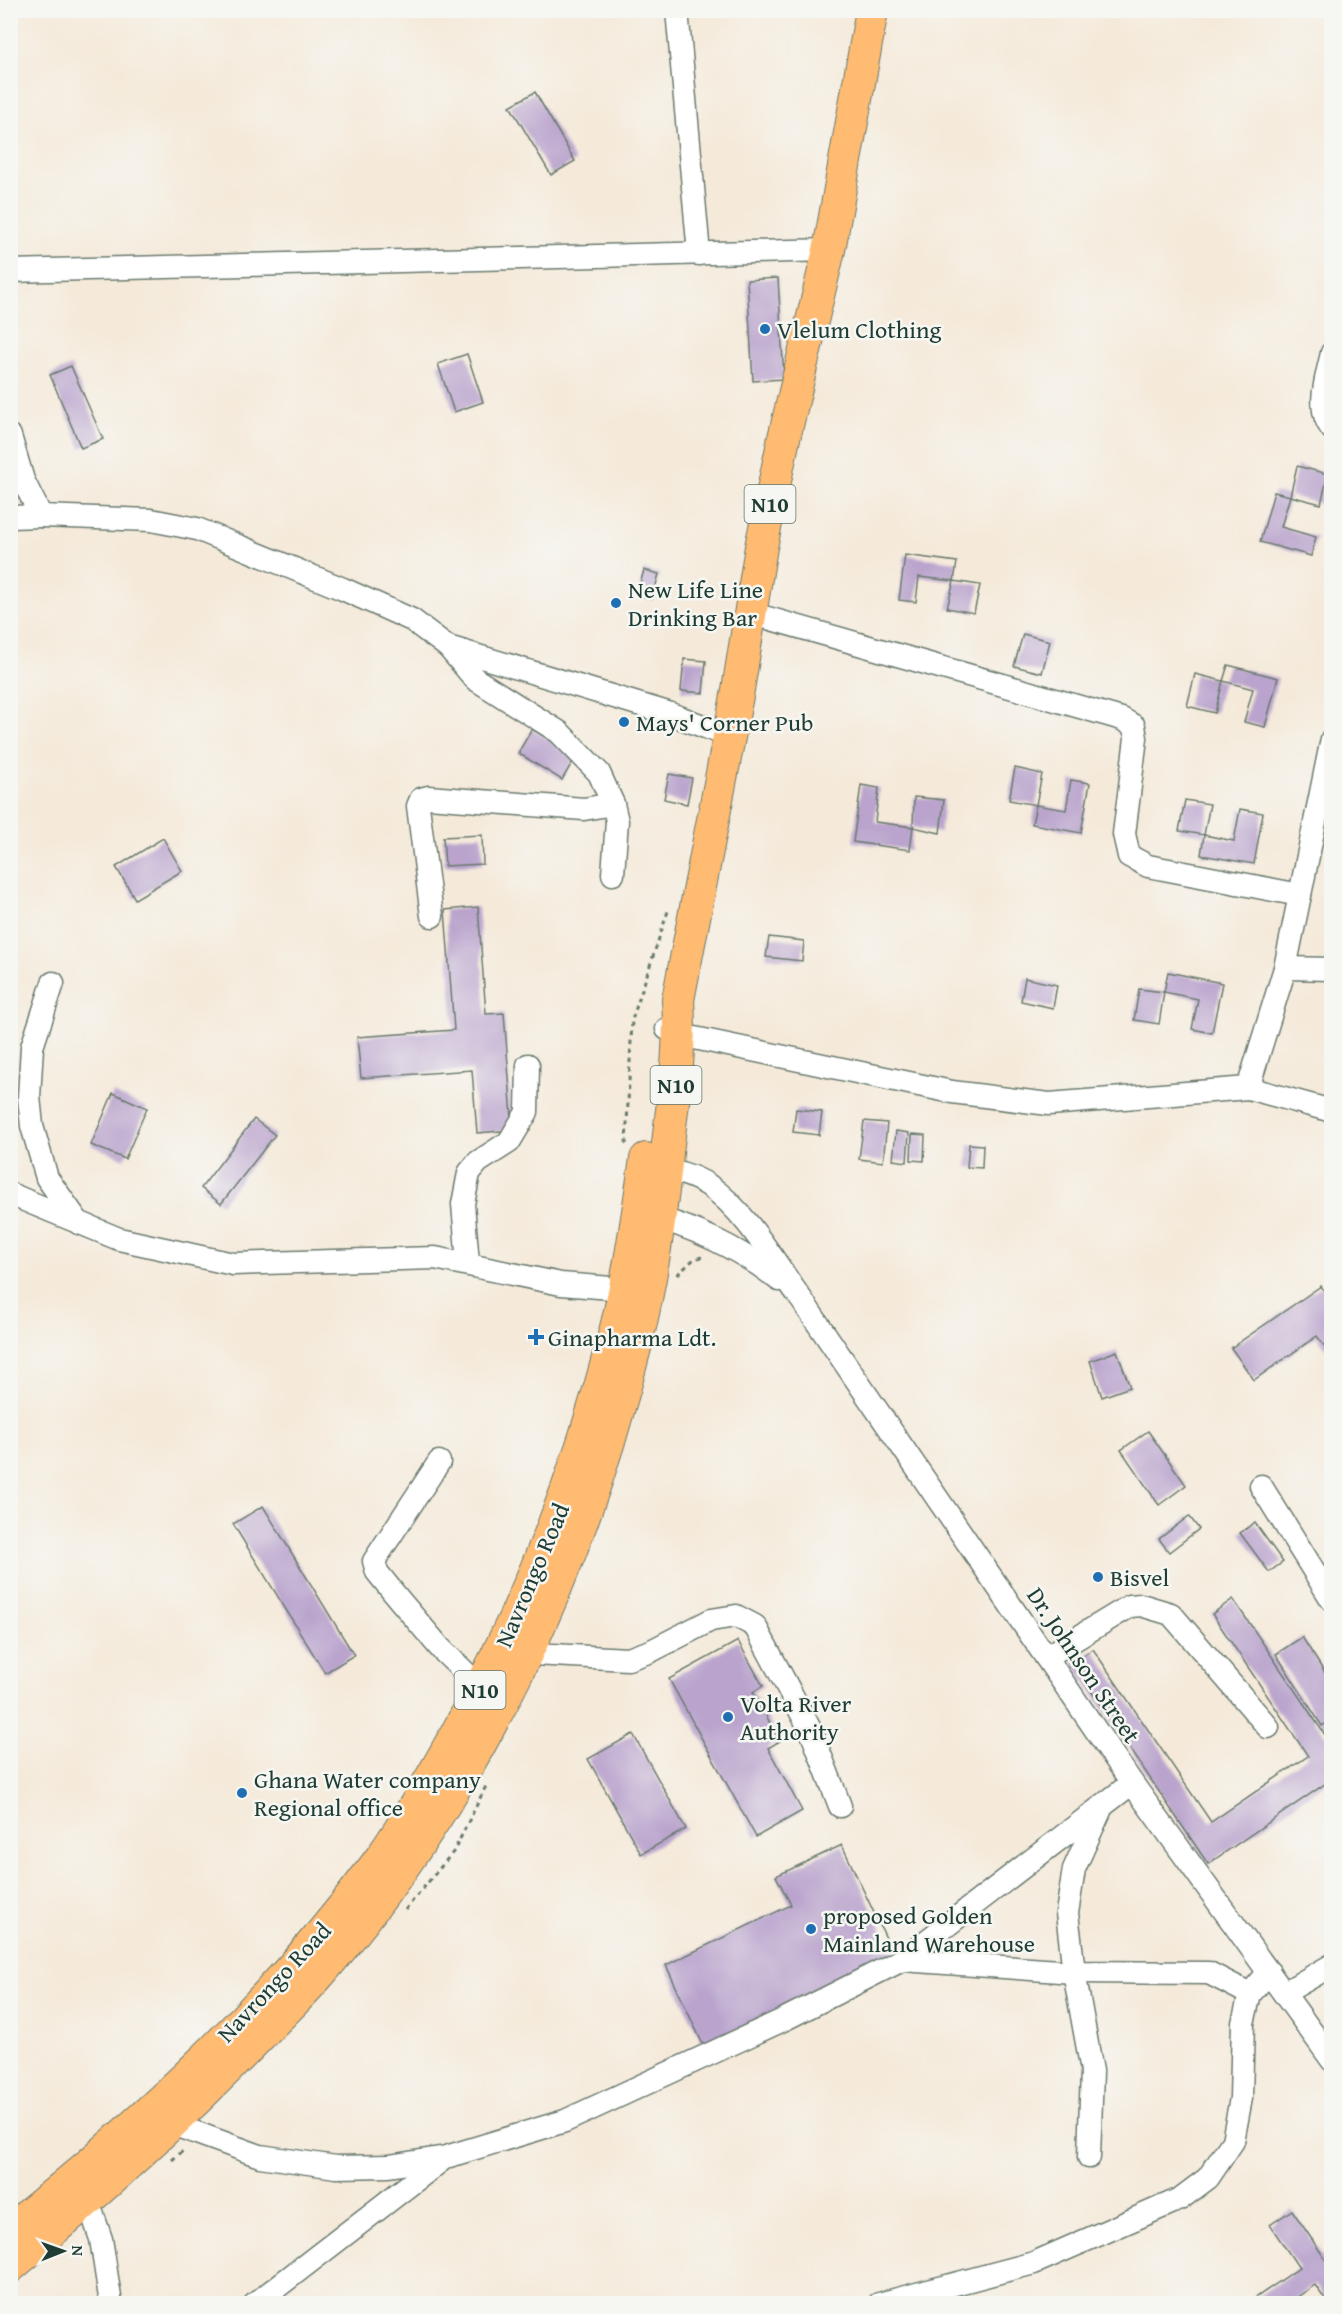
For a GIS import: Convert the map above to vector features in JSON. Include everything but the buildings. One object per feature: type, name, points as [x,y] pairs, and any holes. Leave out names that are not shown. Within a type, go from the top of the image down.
[{"type":"highway","name":"N10","points":[[729,736],[761,547],[784,438],[829,250],[872,10]]},
{"type":"highway","name":"Navrongo Road","points":[[10,2230],[93,2163],[169,2093],[274,1987],[326,1927],[379,1861],[420,1798],[481,1688],[513,1653],[567,1562],[612,1436],[647,1296],[649,1216],[645,1162],[674,1032],[678,1000],[729,736]]},
{"type":"highway","name":"Navrongo Road","points":[[10,2268],[172,2124],[324,1970],[394,1879],[466,1772],[513,1653],[537,1569],[569,1485],[614,1335],[624,1289],[649,1216]]},
{"type":"street","points":[[677,10],[699,254]]},
{"type":"street","points":[[10,271],[829,250]]},
{"type":"street","points":[[1332,353],[1323,401],[1324,416],[1332,429]]},
{"type":"street","points":[[10,436],[23,480],[41,516]]},
{"type":"street","points":[[10,517],[151,520],[197,530],[343,588],[412,620],[448,647],[475,679],[559,732],[599,773],[613,804],[617,821],[613,874]]},
{"type":"street","points":[[750,613],[1122,719],[1134,726],[1136,738],[1124,834],[1129,856],[1148,866],[1300,895]]},
{"type":"street","points":[[448,647],[671,714],[729,736]]},
{"type":"street","points":[[1248,1088],[1286,968],[1332,738]]},
{"type":"street","points":[[432,916],[418,806],[421,799],[428,797],[584,809],[613,804]]},
{"type":"street","points":[[1286,968],[1332,969]]},
{"type":"street","points":[[53,983],[32,1047],[29,1097],[32,1126],[47,1178],[80,1223]]},
{"type":"street","points":[[674,1032],[952,1092],[1049,1104],[1248,1088],[1332,1111]]},
{"type":"street","points":[[468,1263],[463,1204],[470,1173],[478,1162],[509,1142],[527,1112],[528,1065]]},
{"type":"street","name":"Dr. Johnson Street","points":[[645,1162],[678,1171],[708,1185],[742,1217],[799,1296],[1132,1784],[1332,2060]]},
{"type":"street","points":[[10,1194],[119,1239],[233,1264],[435,1258],[561,1284],[624,1289]]},
{"type":"street","name":"Dr. Johnson Street","points":[[649,1216],[748,1257],[799,1296]]},
{"type":"street","points":[[439,1462],[374,1561],[377,1572],[397,1597],[441,1649],[481,1688]]},
{"type":"street","points":[[1261,1486],[1332,1600]]},
{"type":"street","points":[[1046,1657],[1130,1606],[1141,1605],[1171,1614],[1268,1727]]},
{"type":"street","points":[[513,1653],[628,1659],[651,1651],[711,1620],[736,1616],[755,1626],[811,1731],[840,1806]]},
{"type":"street","points":[[172,2124],[260,2156],[336,2167],[389,2166],[446,2157],[565,2121],[783,2020],[902,1960],[1132,1784]]},
{"type":"street","points":[[1089,2157],[1092,2071],[1074,1972],[1067,1913],[1074,1869],[1102,1807]]},
{"type":"street","points":[[902,1960],[1074,1972],[1209,1974],[1250,1994]]},
{"type":"street","points":[[1284,1993],[1332,1965]]},
{"type":"street","points":[[879,2304],[1034,2263],[1180,2199],[1208,2178],[1233,2142],[1241,2098],[1244,2023],[1250,1994],[1269,1971]]},
{"type":"street","points":[[255,2304],[446,2157]]},
{"type":"street","points":[[88,2201],[101,2239],[111,2304]]},
{"type":"path","points":[[645,1162],[632,1020],[670,905]]},
{"type":"place","name":"Vlelum Clothing","points":[[765,329]]},
{"type":"place","name":"New Life Line Drinking Bar","points":[[616,603]]},
{"type":"place","name":"Mays' Corner Pub","points":[[624,722]]},
{"type":"place","name":"Ginapharma Ldt.","points":[[536,1337]]},
{"type":"place","name":"Bisvel","points":[[1098,1577]]},
{"type":"place","name":"Volta River Authority","points":[[728,1717]]},
{"type":"place","name":"Ghana Water company Regional office","points":[[242,1793]]},
{"type":"place","name":"proposed Golden Mainland Warehouse","points":[[811,1929]]}]
